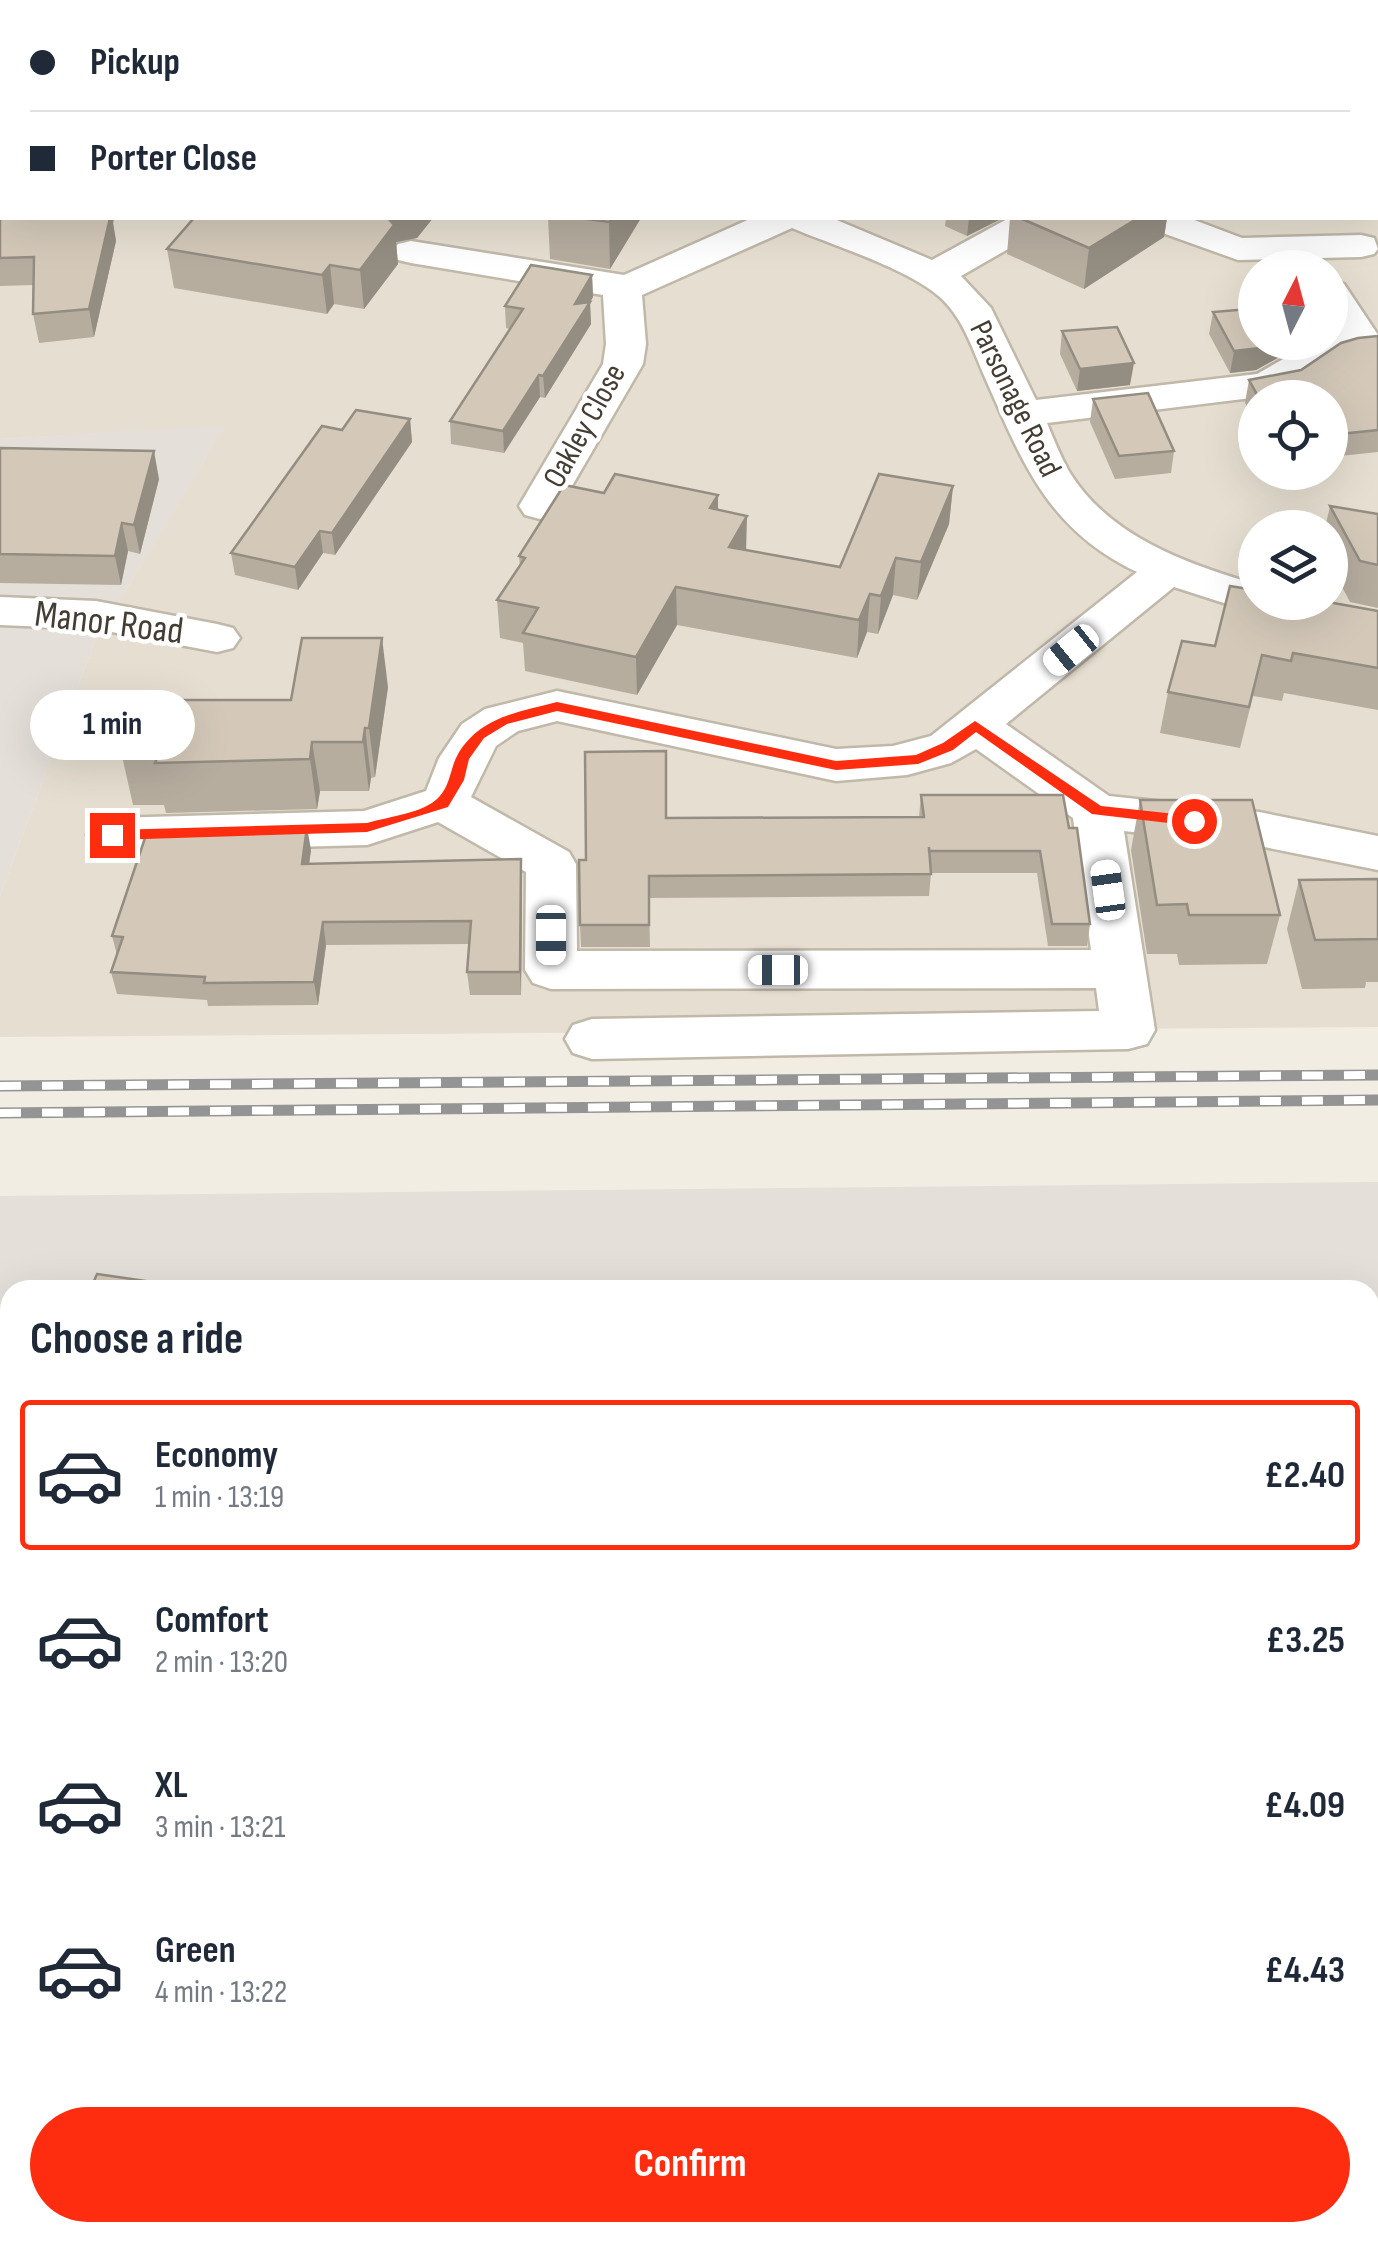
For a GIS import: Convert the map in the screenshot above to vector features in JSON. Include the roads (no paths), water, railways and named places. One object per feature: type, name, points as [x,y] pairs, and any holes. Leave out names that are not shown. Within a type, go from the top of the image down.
[{"type":"street","points":[[412,252],[628,287],[778,220]]},
{"type":"street","name":"Parsonage Road","points":[[806,220],[934,275],[971,308],[1064,497],[1116,542],[1165,572],[1238,594]]},
{"type":"street","points":[[934,275],[1031,220]]},
{"type":"street","points":[[1161,220],[1238,249],[1361,246]]},
{"type":"street","name":"Oakley Close","points":[[540,506],[623,364],[626,344],[621,297],[628,287]]},
{"type":"street","points":[[1348,320],[1362,341],[1348,345]]},
{"type":"street","points":[[1022,414],[1196,396],[1281,380],[1311,360]]},
{"type":"street","points":[[112,835],[367,828],[442,803],[457,780],[462,758],[479,735],[502,720],[557,706],[836,765],[918,759],[948,747],[1165,572]]},
{"type":"street","name":"Manor Road","points":[[0,611],[96,615],[217,638]]},
{"type":"street","points":[[975,725],[1097,810],[1259,828],[1378,852]]},
{"type":"street","points":[[442,803],[551,864],[550,970],[1119,969]]},
{"type":"street","points":[[592,1040],[1128,1030],[1097,810]]},
{"type":"railway","points":[[0,1086],[1378,1075]]},
{"type":"railway","points":[[0,1113],[1378,1100]]}]
